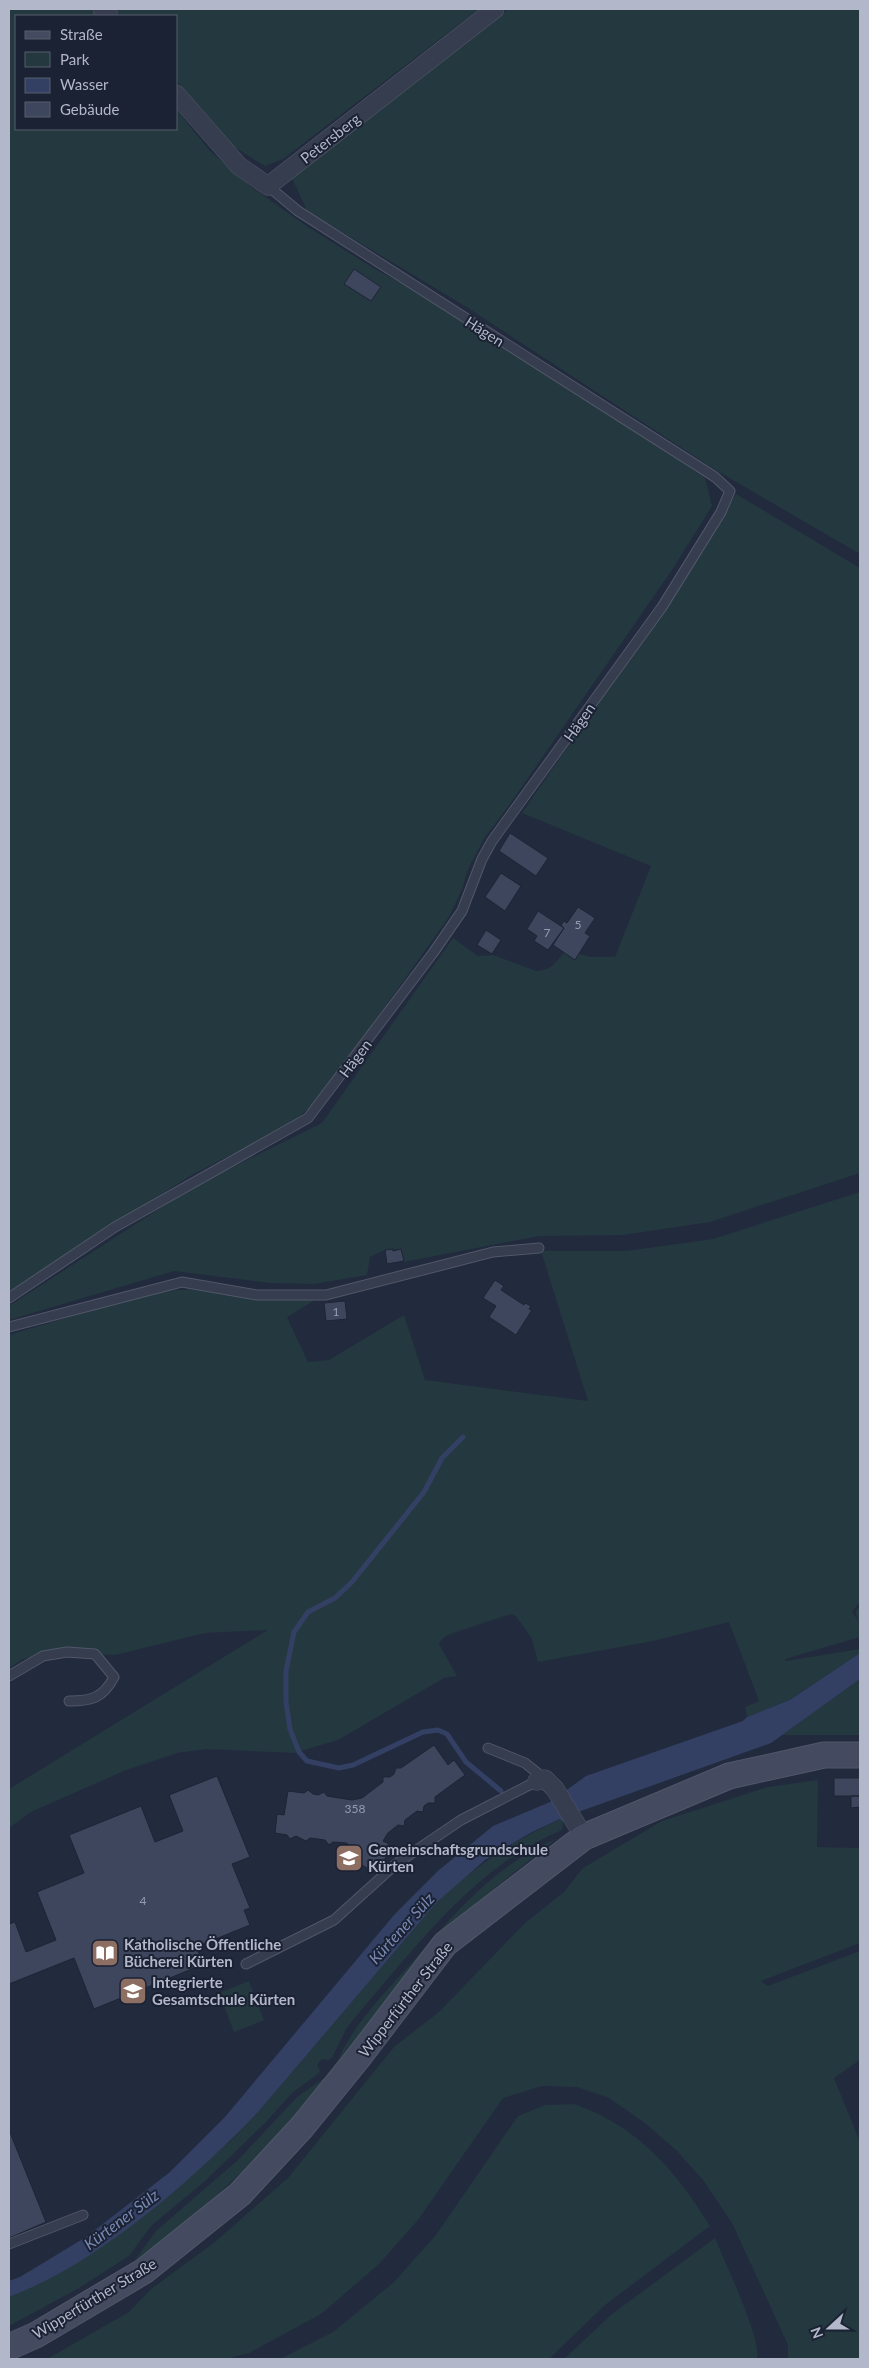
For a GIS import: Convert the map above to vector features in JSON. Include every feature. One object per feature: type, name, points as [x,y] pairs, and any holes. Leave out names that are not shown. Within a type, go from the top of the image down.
[{"type":"main road","name":"Wipperfürther Straße","points":[[9,2347],[36,2335],[144,2271],[240,2194],[302,2127],[358,2058],[445,1944],[581,1831],[728,1776],[824,1755],[860,1756]]},
{"type":"street","name":"Petersberg","points":[[268,186],[495,9]]},
{"type":"street","points":[[178,96],[239,166],[268,186]]},
{"type":"street","points":[[546,1783],[581,1831]]},
{"type":"lane","name":"Hägen","points":[[9,1298],[115,1228],[308,1118],[433,954],[462,911],[482,859],[492,841],[662,607],[722,512],[730,491],[715,477],[298,211],[268,186]]},
{"type":"lane","points":[[9,1327],[182,1282],[257,1295],[326,1295],[493,1252],[539,1248]]},
{"type":"lane","points":[[9,1676],[43,1656],[67,1652],[95,1654],[114,1677],[107,1691],[100,1696],[84,1701],[69,1701]]},
{"type":"lane","points":[[246,1964],[334,1920],[404,1859],[461,1820],[546,1783],[525,1763],[488,1748]]},
{"type":"lane","points":[[9,2244],[83,2215]]},
{"type":"green space","points":[[9,9],[91,9],[96,15],[15,15],[15,130],[178,130],[178,111],[210,151],[250,186],[308,227],[375,269],[468,320],[705,478],[712,506],[672,570],[510,804],[485,837],[468,869],[462,889],[449,917],[320,1098],[293,1122],[190,1176],[9,1292]]},
{"type":"green space","points":[[114,9],[479,9],[283,159],[265,166],[233,146],[178,82],[178,15],[120,15]]},
{"type":"green space","points":[[509,9],[860,9],[860,554],[714,469],[468,308],[307,211],[292,178]]},
{"type":"green space","points":[[736,494],[860,568],[860,1173],[710,1222],[623,1235],[539,1236],[404,1262],[401,1249],[385,1250],[370,1257],[367,1275],[314,1284],[270,1283],[174,1271],[9,1320],[9,1306],[196,1185],[322,1123],[453,938],[478,956],[493,955],[536,971],[545,970],[552,966],[564,952],[575,960],[579,954],[591,957],[615,957],[651,866],[522,813],[684,578]]},
{"type":"green space","points":[[860,1192],[860,1602],[852,1612],[859,1622],[855,1612],[860,1606],[860,1637],[785,1659],[786,1661],[860,1649],[860,1653],[790,1700],[747,1717],[745,1707],[759,1701],[729,1622],[653,1641],[538,1662],[532,1639],[516,1616],[511,1614],[447,1635],[439,1644],[457,1676],[444,1678],[338,1740],[294,1753],[206,1749],[177,1753],[126,1770],[31,1812],[9,1828],[9,1789],[268,1630],[205,1633],[115,1655],[50,1653],[23,1659],[9,1668],[9,1335],[156,1291],[197,1289],[269,1299],[315,1300],[287,1317],[308,1362],[329,1360],[404,1315],[425,1380],[588,1401],[541,1251],[626,1251],[713,1239]]},
{"type":"green space","points":[[860,1679],[860,1735],[782,1735]]},
{"type":"green space","points":[[818,1780],[817,1847],[860,1848],[860,1943],[761,1981],[768,1986],[860,1951],[860,2060],[834,2078],[860,2142],[860,2359],[788,2359],[788,2345],[732,2223],[703,2180],[676,2150],[645,2123],[609,2098],[577,2087],[542,2086],[503,2098],[418,2220],[378,2265],[321,2314],[249,2353],[227,2359],[47,2359],[129,2312],[151,2289],[215,2242],[288,2178],[394,2047],[439,2012],[525,1923],[564,1892],[583,1868],[662,1821],[768,1787]]},
{"type":"green space","points":[[561,1819],[563,1823],[562,1830],[530,1846],[501,1865],[449,1910],[425,1935],[357,2015],[346,2029],[332,2058],[328,2060],[322,2059],[317,2065],[320,2070],[318,2074],[292,2093],[266,2122],[204,2182],[151,2226],[129,2256],[79,2288],[9,2326],[9,2297],[45,2281],[174,2190],[231,2140],[259,2111],[436,1903],[465,1877],[495,1855],[526,1836]]},
{"type":"green space","points":[[556,1839],[495,1888],[426,1957],[337,2063],[350,2037],[368,2013],[456,1913],[512,1863]]},
{"type":"green space","points":[[249,1981],[264,2020],[234,2032],[219,1993]]},
{"type":"green space","points":[[327,2076],[264,2152],[194,2216],[134,2261],[156,2231],[238,2160],[297,2097]]},
{"type":"green space","points":[[574,2104],[597,2113],[617,2124],[653,2152],[683,2186],[710,2226],[605,2305],[549,2359],[280,2359],[333,2332],[393,2283],[436,2235],[518,2116],[545,2105]]},
{"type":"green space","points":[[715,2238],[754,2334],[757,2359],[564,2359],[612,2314]]},
{"type":"water","name":"Kürtener Sülz","points":[[860,1653],[860,1679],[771,1743],[581,1811],[563,1822],[560,1819],[532,1832],[485,1860],[436,1903],[259,2111],[205,2164],[175,2191],[110,2242],[76,2264],[9,2297],[9,2281],[20,2277],[86,2237],[170,2172],[225,2117],[394,1915],[439,1870],[493,1826],[550,1802],[586,1776],[743,1721],[747,1717],[790,1700]]},
{"type":"building","points":[[354,269],[381,287],[371,301],[344,284]]},
{"type":"building","points":[[510,833],[548,858],[536,876],[499,851]]},
{"type":"building","points":[[501,873],[521,886],[505,911],[485,897]]},
{"type":"building","points":[[578,907],[595,918],[585,933],[590,936],[575,960],[553,945],[564,928],[561,925],[564,921],[567,923]]},
{"type":"building","points":[[538,911],[564,928],[548,950],[534,941],[537,936],[527,929]]},
{"type":"building","points":[[486,930],[501,940],[492,954],[477,945]]},
{"type":"building","points":[[393,1249],[393,1251],[401,1249],[404,1261],[387,1264],[385,1250]]},
{"type":"building","points":[[495,1280],[504,1286],[501,1290],[524,1305],[525,1303],[531,1306],[529,1309],[532,1310],[516,1335],[489,1317],[496,1306],[483,1298]]},
{"type":"building","points":[[345,1301],[347,1319],[326,1321],[324,1303]]},
{"type":"building","points":[[434,1745],[448,1765],[454,1760],[465,1775],[435,1797],[435,1803],[428,1803],[424,1806],[423,1812],[417,1811],[405,1820],[404,1826],[398,1825],[388,1833],[383,1841],[389,1844],[382,1854],[386,1857],[376,1874],[359,1863],[361,1859],[351,1854],[354,1848],[346,1843],[333,1842],[329,1845],[325,1840],[310,1838],[306,1841],[296,1836],[290,1839],[287,1835],[275,1833],[277,1814],[284,1815],[288,1791],[304,1793],[308,1790],[318,1795],[324,1792],[327,1796],[352,1800],[362,1798],[383,1782],[383,1777],[390,1777],[394,1774],[396,1768],[401,1768]]},
{"type":"building","points":[[217,1776],[250,1857],[232,1864],[250,1908],[244,1910],[250,1925],[196,1947],[204,1964],[94,2009],[74,1958],[9,1984],[9,1924],[15,1922],[26,1952],[56,1940],[37,1892],[84,1873],[69,1835],[141,1806],[155,1842],[183,1831],[169,1795]]},
{"type":"building","points":[[834,1778],[860,1778],[860,1796],[834,1796]]},
{"type":"building","points":[[851,1796],[860,1796],[860,1807],[851,1808]]},
{"type":"building","points":[[9,2130],[46,2222],[9,2238]]},
{"type":"waterway","points":[[463,1437],[442,1458],[424,1492],[352,1582],[335,1598],[308,1612],[294,1632],[286,1671],[286,1702],[290,1729],[299,1752],[307,1761],[339,1768],[353,1765],[423,1732],[438,1730],[447,1734],[466,1762],[501,1791]]},
{"type":"place","name":"Gemeinschaftsgrundschule Kürten","points":[[349,1858]]},
{"type":"place","name":"Katholische Öffentliche Bücherei Kürten","points":[[105,1953]]},
{"type":"place","name":"Integrierte Gesamtschule Kürten","points":[[133,1991]]}]
